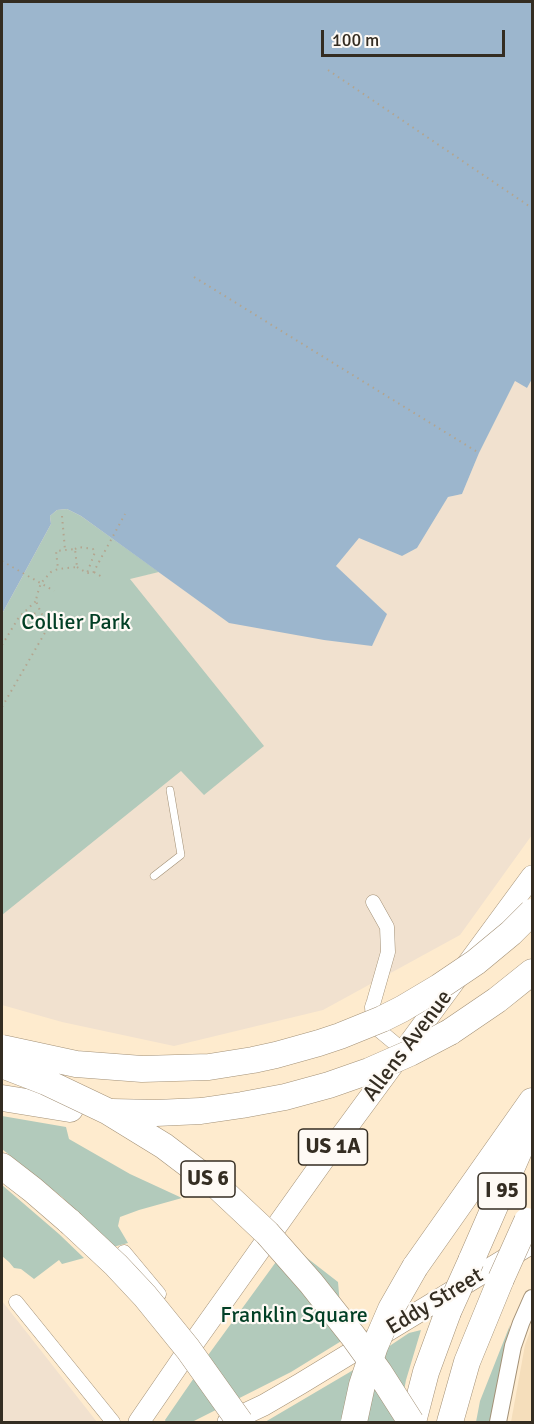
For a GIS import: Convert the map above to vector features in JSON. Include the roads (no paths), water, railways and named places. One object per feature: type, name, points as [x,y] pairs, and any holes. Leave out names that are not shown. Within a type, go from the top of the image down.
[{"type":"highway","points":[[2,1048],[76,1064],[142,1069],[209,1067],[287,1053],[361,1028],[421,998],[476,962],[532,912]]},
{"type":"highway","points":[[450,1032],[532,972]]},
{"type":"highway","points":[[2,1098],[70,1109],[112,1112],[180,1112],[264,1101],[349,1078],[400,1058],[500,1007],[532,987]]},
{"type":"highway","name":"US 6","points":[[2,1065],[46,1082],[116,1117],[164,1146],[218,1187],[267,1233],[297,1266],[366,1354],[412,1422]]},
{"type":"highway","points":[[354,1422],[362,1386],[375,1346],[391,1310],[415,1267],[532,1101]]},
{"type":"highway","name":"I 95","points":[[412,1422],[426,1372],[448,1312],[532,1121]]},
{"type":"highway","points":[[2,1166],[70,1222],[116,1265],[160,1313],[194,1358],[236,1421]]},
{"type":"highway","points":[[70,1222],[151,1320],[219,1422]]},
{"type":"highway","name":"I 95","points":[[450,1422],[467,1362],[501,1279],[531,1224]]},
{"type":"main road","name":"Allens Avenue","points":[[139,1422],[328,1154],[532,876]]},
{"type":"main road","name":"Eddy Street","points":[[236,1421],[300,1384],[531,1224]]},
{"type":"street","points":[[373,902],[387,927],[388,951],[372,1007],[373,1020],[380,1031],[404,1051]]},
{"type":"street","points":[[124,1251],[196,1339]]},
{"type":"street","points":[[498,1422],[513,1346],[532,1298]]},
{"type":"street","points":[[16,1302],[113,1422]]},
{"type":"lane","points":[[154,876],[181,855],[170,789]]},
{"type":"water","points":[[2,2],[532,2],[532,379],[527,388],[515,381],[479,453],[462,494],[448,497],[417,548],[402,556],[359,538],[336,566],[387,614],[372,646],[229,623],[81,516],[67,509],[57,510],[50,516],[51,524],[2,614]]},
{"type":"park label","name":"Collier Park","points":[[76,623]]},
{"type":"park label","name":"Franklin Square","points":[[294,1316]]}]
